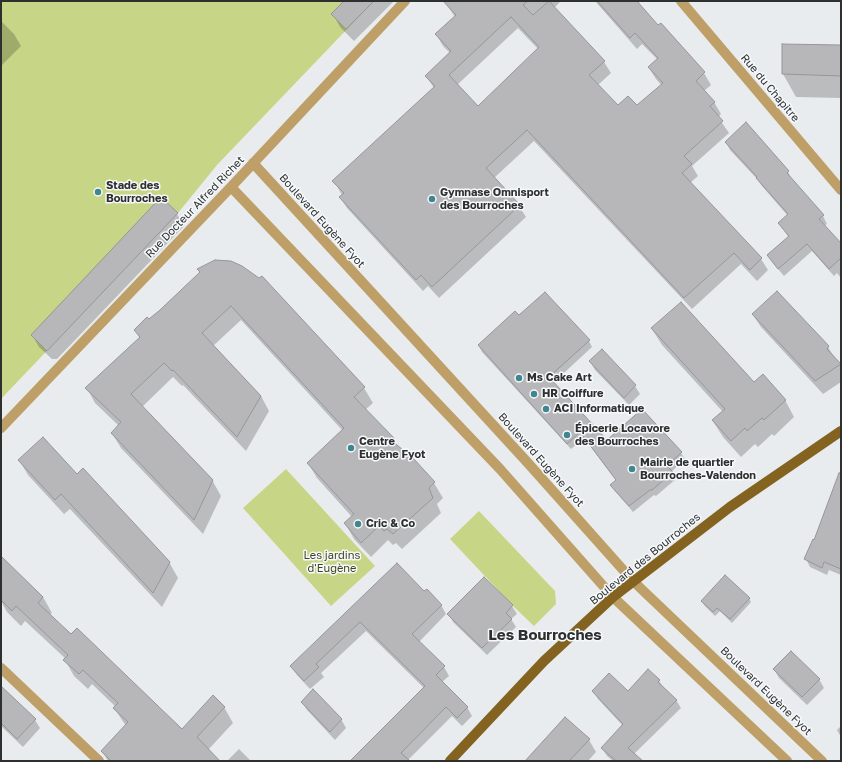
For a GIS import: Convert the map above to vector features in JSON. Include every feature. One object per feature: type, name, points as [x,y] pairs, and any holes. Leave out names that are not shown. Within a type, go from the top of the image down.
[{"type":"main road","name":"Boulevard des Bourroches","points":[[450,761],[544,661],[613,597],[730,507],[841,431]]},
{"type":"street","name":"Rue Docteur Alfred Richet","points":[[1,428],[231,187],[405,1]]},
{"type":"street","name":"Rue du Chapitre","points":[[681,1],[841,190]]},
{"type":"street","name":"Boulevard Eugène Fyot","points":[[253,163],[634,581],[822,761]]},
{"type":"street","points":[[231,187],[500,469],[613,597],[787,761]]},
{"type":"street","points":[[1,668],[99,761]]},
{"type":"green space","name":"Stade des Bourroches","points":[[1,1],[374,1],[217,165],[178,213],[1,399]]},
{"type":"green space","name":"Les jardins d'Eugène","points":[[286,469],[375,566],[331,606],[243,508]]},
{"type":"green space","points":[[479,511],[555,591],[556,604],[534,626],[513,606],[450,539]]},
{"type":"building","points":[[344,1],[374,1],[346,29],[331,14]]},
{"type":"building","points":[[443,1],[528,1],[523,5],[533,15],[549,1],[605,61],[589,75],[618,105],[628,96],[637,105],[663,83],[648,67],[658,58],[635,33],[630,38],[597,1],[637,1],[658,25],[661,23],[705,72],[696,81],[715,102],[710,106],[723,121],[684,156],[692,164],[682,173],[762,258],[750,270],[734,253],[684,298],[527,130],[486,168],[520,205],[432,287],[421,275],[416,280],[339,197],[344,193],[332,181],[435,86],[425,76],[451,51],[435,34],[456,15]],"holes":[[[511,17],[539,47],[478,106],[449,75]]]},
{"type":"building","points":[[782,44],[841,45],[841,76],[782,74]]},
{"type":"building","points":[[746,122],[789,171],[787,173],[824,215],[819,219],[841,243],[841,258],[829,269],[807,244],[778,269],[767,255],[789,236],[778,223],[788,214],[725,142]]},
{"type":"building","points":[[161,197],[178,213],[47,351],[31,335]]},
{"type":"building","points":[[215,260],[231,261],[242,266],[259,278],[262,276],[365,387],[354,397],[395,439],[392,441],[413,458],[435,482],[429,488],[433,498],[393,534],[387,529],[384,531],[379,526],[361,543],[344,523],[354,514],[307,463],[344,428],[231,306],[202,333],[261,396],[237,437],[173,370],[172,371],[164,363],[131,394],[213,480],[194,520],[111,433],[121,422],[85,388],[140,337],[134,330],[147,317],[149,319],[160,310],[200,272],[197,269]]},
{"type":"building","points":[[777,291],[829,346],[827,349],[841,364],[815,381],[752,314]]},
{"type":"building","points":[[545,292],[590,340],[549,377],[607,440],[642,409],[682,452],[667,466],[673,472],[652,490],[629,506],[610,485],[616,480],[580,432],[567,444],[478,345],[515,311],[519,315]]},
{"type":"building","points":[[681,302],[754,382],[763,374],[786,400],[764,420],[762,418],[747,431],[745,428],[731,441],[712,420],[725,409],[651,328]]},
{"type":"building","points":[[602,349],[636,385],[624,398],[589,361]]},
{"type":"building","points":[[43,437],[77,474],[83,468],[170,562],[153,593],[61,494],[55,500],[18,460]]},
{"type":"building","points":[[839,473],[841,473],[841,569],[824,562],[822,568],[804,559],[813,539],[814,540]]},
{"type":"building","points":[[1,556],[43,597],[38,603],[71,634],[77,628],[182,729],[213,695],[225,707],[197,737],[220,761],[111,761],[101,751],[128,722],[113,708],[118,703],[83,670],[79,674],[63,660],[68,655],[16,606],[12,611],[1,600]]},
{"type":"building","points":[[397,563],[424,591],[427,589],[442,605],[412,634],[445,666],[436,675],[468,707],[457,718],[446,707],[401,753],[410,761],[350,761],[425,686],[360,622],[316,664],[319,667],[304,681],[290,666]]},
{"type":"building","points":[[725,575],[750,598],[730,619],[717,608],[713,612],[701,601]]},
{"type":"building","points":[[484,577],[513,605],[506,613],[512,619],[482,648],[447,614]]},
{"type":"building","points":[[791,651],[820,679],[802,697],[773,669]]},
{"type":"building","points":[[648,669],[660,680],[658,682],[677,700],[628,748],[643,761],[616,761],[601,748],[623,724],[592,691],[609,673],[628,691]]},
{"type":"building","points":[[1,686],[36,719],[17,739],[1,723]]},
{"type":"building","points":[[313,689],[342,719],[330,732],[301,702]]},
{"type":"building","points":[[565,717],[590,739],[569,761],[525,761]]},
{"type":"place","name":"Stade des Bourroches","points":[[98,192]]},
{"type":"place","name":"Gymnase Omnisport des Bourroches","points":[[432,199]]},
{"type":"place","name":"Ms Cake Art","points":[[519,378]]},
{"type":"place","name":"HR Coiffure","points":[[534,394]]},
{"type":"place","name":"ACI Informatique","points":[[546,409]]},
{"type":"place","name":"Épicerie Locavore des Bourroches","points":[[567,435]]},
{"type":"place","name":"Centre Eugène Fyot","points":[[351,448]]},
{"type":"place","name":"Mairie de quartier Bourroches-Valendon","points":[[632,469]]},
{"type":"place","name":"Cric & Co","points":[[358,524]]},
{"type":"district","name":"Les Bourroches","points":[[545,635]]}]
